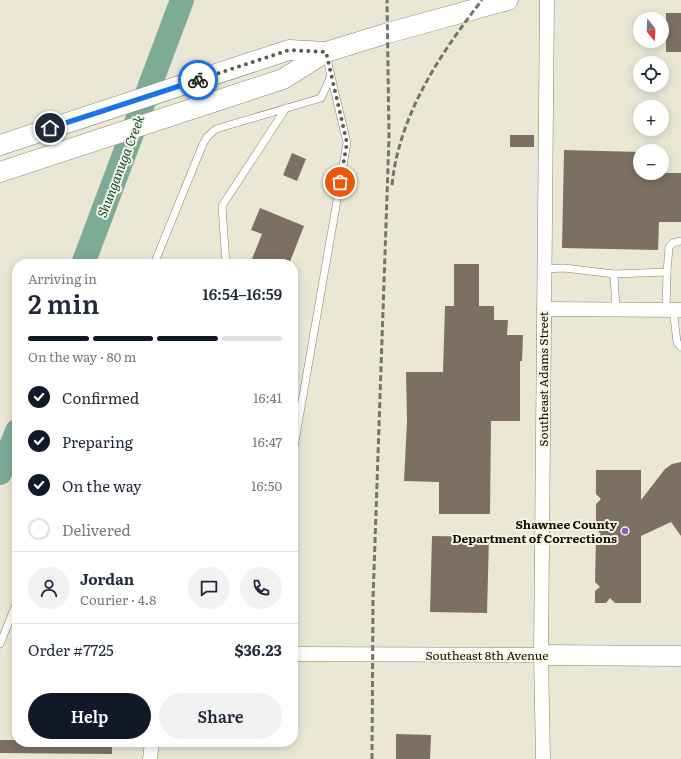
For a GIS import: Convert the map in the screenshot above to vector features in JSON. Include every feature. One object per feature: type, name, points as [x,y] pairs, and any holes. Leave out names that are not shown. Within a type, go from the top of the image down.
[{"type":"main road","points":[[0,172],[283,79],[326,52],[388,33],[508,0]]},
{"type":"main road","points":[[0,145],[289,50],[326,52]]},
{"type":"main road","name":"Southeast 8th Avenue","points":[[541,655],[681,656]]},
{"type":"street","name":"Southeast Adams Street","points":[[543,759],[541,655],[547,0]]},
{"type":"street","points":[[544,309],[673,309]]},
{"type":"street","name":"Southeast 8th Avenue","points":[[298,654],[541,655]]},
{"type":"street","points":[[150,759],[151,747]]},
{"type":"lane","points":[[298,424],[347,143],[326,52]]},
{"type":"lane","points":[[156,259],[206,137],[216,129],[321,98],[331,76]]},
{"type":"lane","points":[[226,259],[222,206],[286,108]]},
{"type":"lane","points":[[681,241],[668,247],[667,272],[677,342],[681,347]]},
{"type":"lane","points":[[544,268],[564,268],[614,274],[667,272]]},
{"type":"lane","points":[[614,274],[616,309]]},
{"type":"lane","points":[[0,644],[12,614]]},
{"type":"building","points":[[669,13],[681,13],[681,52],[666,52],[666,48],[669,48]]},
{"type":"building","points":[[510,135],[534,135],[534,147],[510,147]]},
{"type":"building","points":[[564,150],[633,152],[633,180],[669,180],[669,173],[681,173],[681,222],[659,222],[658,250],[562,248]]},
{"type":"building","points":[[292,153],[306,159],[297,181],[283,175]]},
{"type":"building","points":[[260,208],[304,226],[291,259],[252,259],[262,234],[251,230]]},
{"type":"building","points":[[454,264],[479,264],[479,306],[494,306],[494,320],[508,320],[507,335],[523,335],[522,361],[520,361],[520,421],[491,421],[490,514],[439,514],[439,482],[404,481],[407,421],[406,372],[443,372],[445,306],[454,306]]},
{"type":"building","name":"Shawnee County Department of Corrections","points":[[681,462],[681,536],[671,522],[641,536],[641,603],[615,603],[610,598],[606,603],[595,603],[595,591],[600,587],[595,582],[596,538],[601,534],[596,529],[596,504],[601,499],[596,494],[596,470],[641,470],[641,500],[665,469],[672,464]]},
{"type":"building","points":[[432,536],[489,537],[487,613],[430,612]]},
{"type":"building","points":[[396,734],[431,735],[430,759],[396,759]]},
{"type":"building","points":[[0,740],[12,740],[12,747],[112,747],[112,754],[0,753]]},
{"type":"waterway","name":"Shunganuga Creek","points":[[85,259],[182,0]]},
{"type":"waterway","name":"Shunganuga Creek","points":[[0,473],[12,443]]},
{"type":"railway","points":[[372,759],[373,599],[389,138],[387,0]]},
{"type":"railway","points":[[392,185],[396,159],[412,110],[437,64],[451,42],[482,0]]},
{"type":"way so far","points":[[198,80],[289,50],[326,52],[347,143],[340,182]]},
{"type":"place","name":"Shawnee County Department of Corrections","points":[[625,531]]},
{"type":"route","points":[[50,128],[198,80]]}]
